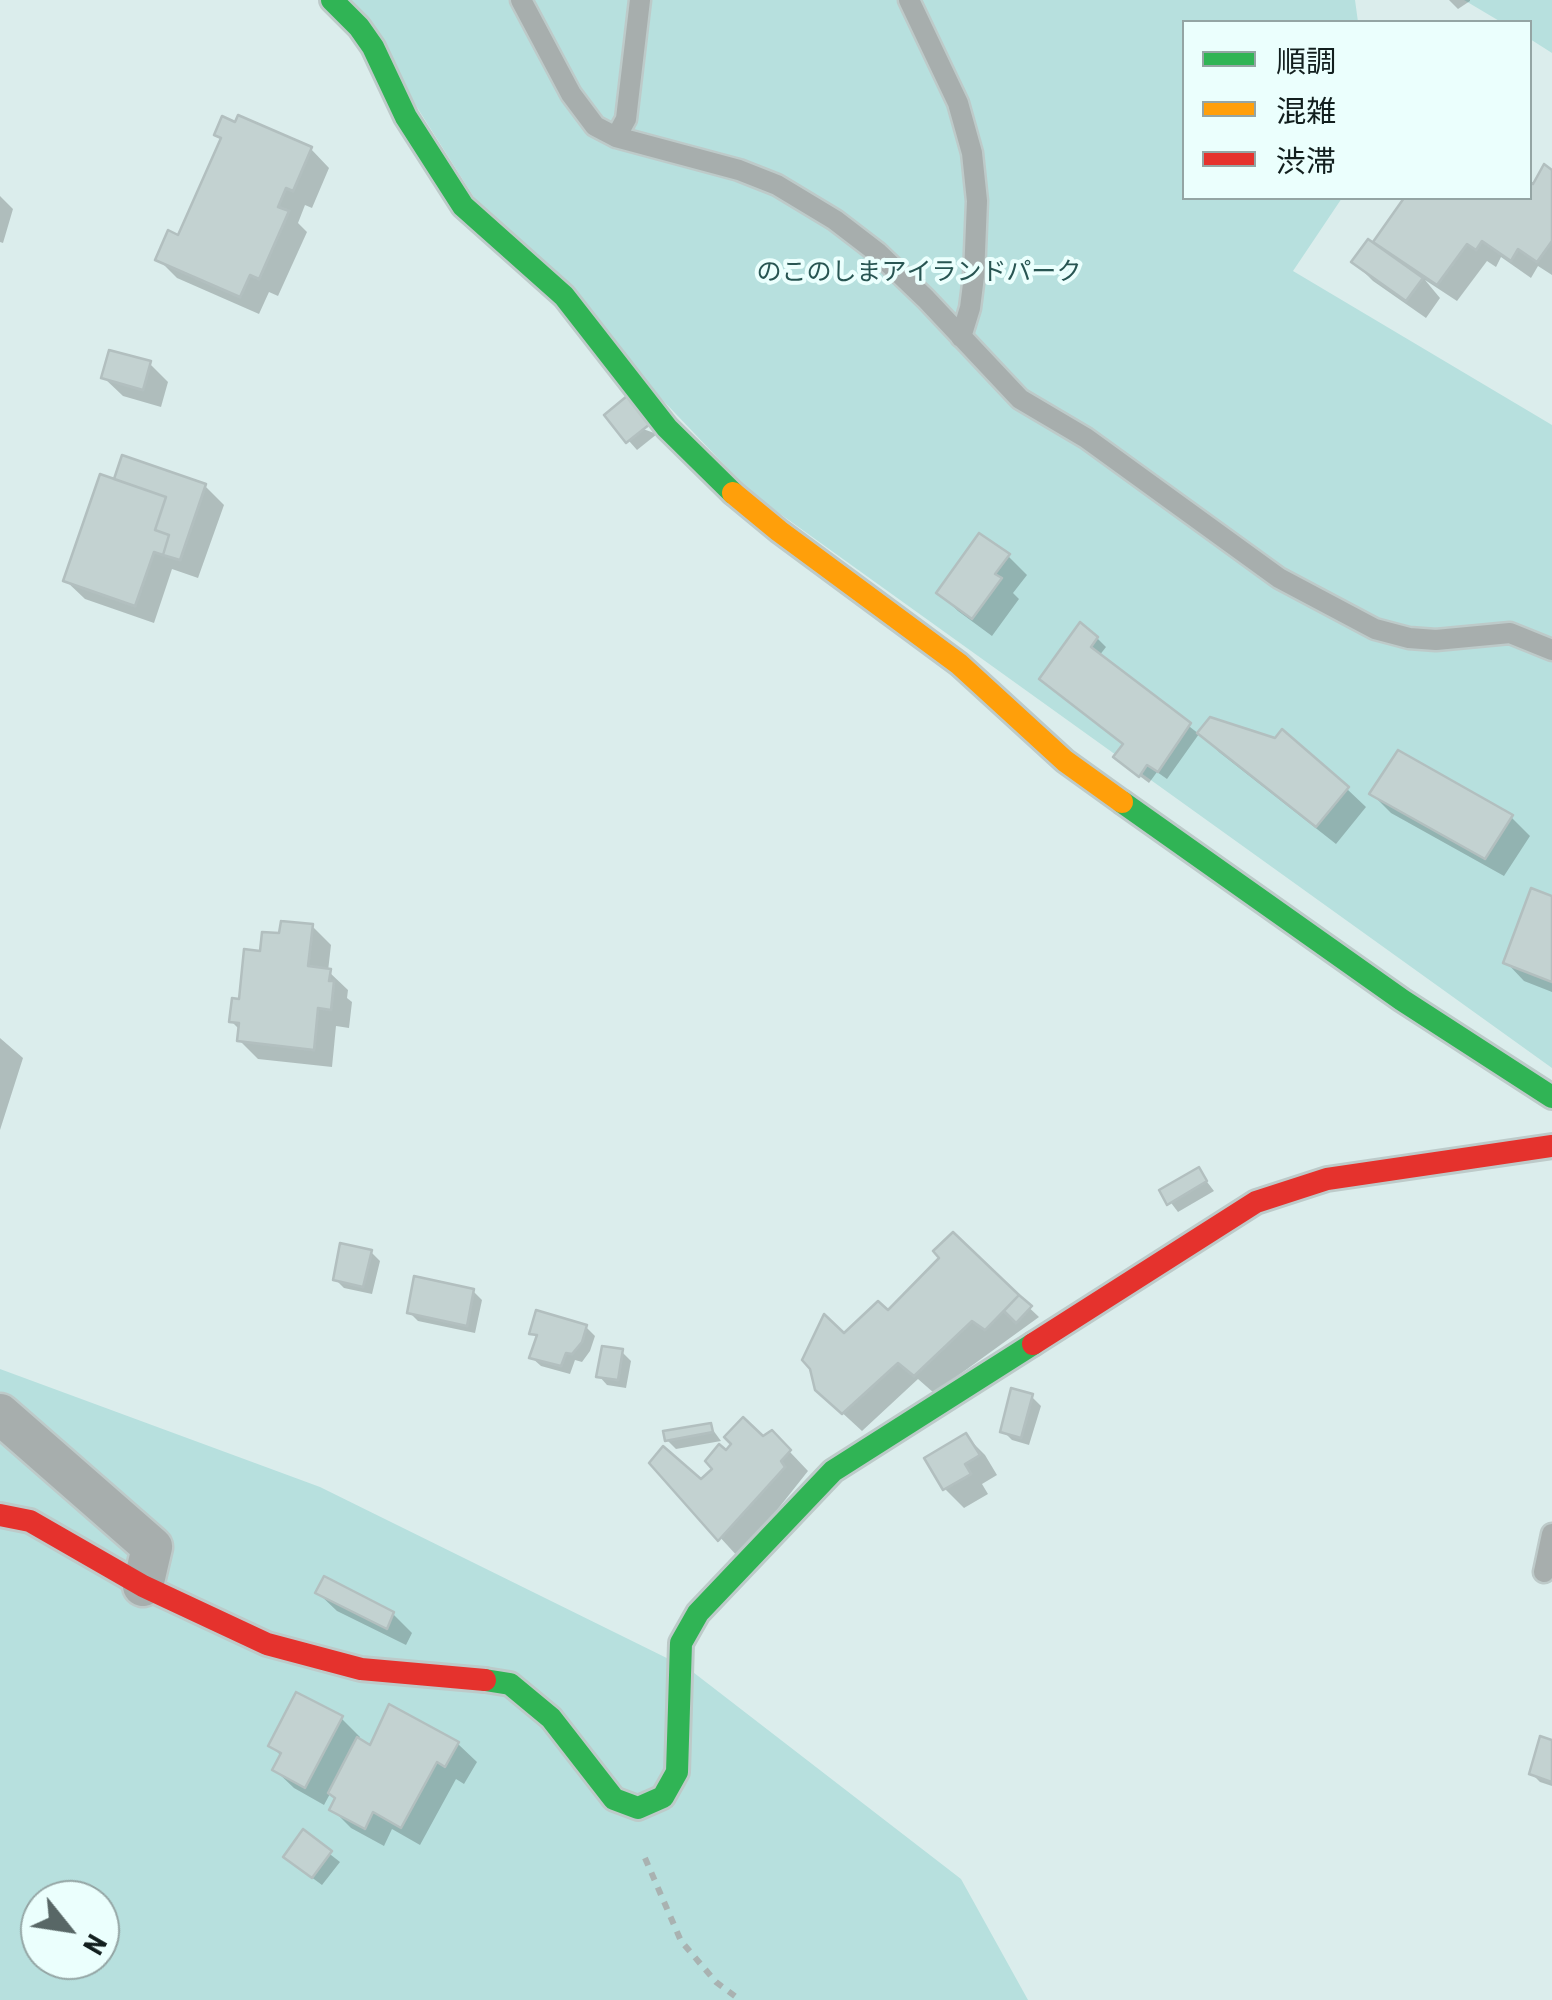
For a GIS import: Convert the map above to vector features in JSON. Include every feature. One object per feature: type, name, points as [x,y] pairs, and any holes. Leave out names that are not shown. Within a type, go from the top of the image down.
[{"type":"street","points":[[332,0],[373,47],[406,117],[464,206],[564,296],[667,428],[716,479],[778,531],[959,664],[1065,761],[1402,1000],[1552,1097]]},
{"type":"street","points":[[0,1515],[30,1521],[143,1586],[268,1644],[361,1669],[456,1675],[510,1684],[552,1718],[614,1799],[638,1808],[662,1797],[677,1772],[681,1643],[698,1614],[833,1471],[1256,1202],[1327,1180],[1551,1148]]},
{"type":"street","points":[[0,1414],[152,1547],[143,1586]]},
{"type":"lane","points":[[520,0],[572,94],[595,126],[616,137],[739,170],[776,184],[834,220],[878,253],[1020,399],[1086,438],[1279,578],[1376,629],[1409,638],[1436,640],[1510,633],[1552,650]]},
{"type":"lane","points":[[616,137],[626,119],[640,0]]},
{"type":"lane","points":[[910,0],[958,103],[972,152],[976,202],[974,276],[961,337]]},
{"type":"lane","points":[[1544,1572],[1552,1534]]},
{"type":"path","points":[[614,1799],[657,1882],[680,1942],[716,1982],[740,2000]]},
{"type":"green space","name":"のこのしまアイランドパーク","points":[[349,0],[1355,0],[1358,20],[1182,20],[1182,200],[1341,200],[1293,271],[1552,425],[1552,1068],[751,493],[482,210]]},
{"type":"green space","points":[[1464,0],[1552,0],[1552,53],[1532,40],[1532,20],[1498,20]]},
{"type":"green space","points":[[0,1369],[320,1487],[689,1669],[961,1879],[1028,2000],[0,2000]]},
{"type":"building","points":[[238,115],[312,147],[293,191],[286,188],[278,207],[289,211],[259,279],[250,275],[240,297],[155,260],[168,230],[178,235],[221,138],[214,135],[222,116],[235,122]]},
{"type":"building","points":[[1544,164],[1552,170],[1552,241],[1537,262],[1518,249],[1511,261],[1482,241],[1476,250],[1467,244],[1437,285],[1373,242],[1403,200],[1532,200],[1533,184]]},
{"type":"building","points":[[1368,239],[1423,278],[1406,301],[1351,262]]},
{"type":"building","points":[[109,350],[151,361],[143,390],[101,378]]},
{"type":"building","points":[[627,396],[650,424],[626,443],[604,415]]},
{"type":"building","points":[[122,455],[206,484],[180,560],[163,555],[169,535],[155,530],[166,497],[114,479]]},
{"type":"building","points":[[100,474],[166,497],[155,530],[169,535],[163,555],[154,552],[135,606],[63,581]]},
{"type":"building","points":[[979,533],[1010,554],[995,574],[1002,578],[972,619],[936,593]]},
{"type":"building","points":[[1080,622],[1098,637],[1091,647],[1191,723],[1158,772],[1147,765],[1139,777],[1113,757],[1123,744],[1039,679]]},
{"type":"building","points":[[1210,717],[1275,738],[1282,729],[1349,787],[1316,827],[1197,733]]},
{"type":"building","points":[[1398,750],[1513,815],[1485,859],[1369,794]]},
{"type":"building","points":[[1531,888],[1552,896],[1552,982],[1503,963]]},
{"type":"building","points":[[281,921],[313,924],[308,966],[331,969],[331,1010],[318,1008],[314,1050],[237,1041],[239,1023],[229,1022],[232,998],[239,999],[244,949],[260,951],[262,932],[279,933]]},
{"type":"building","points":[[1199,1167],[1207,1181],[1167,1205],[1159,1190]]},
{"type":"building","points":[[953,1232],[1019,1295],[985,1330],[972,1321],[914,1376],[898,1363],[842,1414],[815,1390],[810,1369],[802,1360],[824,1314],[844,1333],[878,1301],[888,1310],[939,1258],[933,1251]]},
{"type":"building","points":[[340,1243],[372,1250],[363,1287],[333,1280]]},
{"type":"building","points":[[414,1276],[474,1289],[467,1326],[407,1313]]},
{"type":"building","points":[[1019,1295],[1032,1306],[1016,1323],[1004,1311]]},
{"type":"building","points":[[536,1310],[587,1325],[582,1342],[572,1354],[566,1353],[561,1366],[529,1358],[537,1335],[529,1334]]},
{"type":"building","points":[[602,1346],[623,1349],[618,1380],[596,1377]]},
{"type":"building","points":[[1011,1388],[1033,1394],[1021,1438],[1000,1432]]},
{"type":"building","points":[[743,1417],[763,1436],[772,1430],[791,1450],[781,1461],[785,1467],[718,1541],[649,1463],[663,1446],[701,1479],[712,1469],[705,1461],[719,1444],[726,1450],[731,1444],[724,1437]]},
{"type":"building","points":[[711,1423],[713,1432],[665,1441],[663,1431]]},
{"type":"building","points":[[966,1433],[980,1455],[965,1464],[971,1474],[943,1490],[924,1458]]},
{"type":"building","points":[[324,1576],[394,1612],[387,1629],[315,1593]]},
{"type":"building","points":[[296,1692],[343,1716],[305,1788],[272,1770],[281,1753],[268,1746]]},
{"type":"building","points":[[389,1704],[459,1742],[445,1767],[437,1762],[401,1828],[373,1812],[365,1829],[329,1810],[335,1798],[328,1793],[357,1737],[370,1745]]},
{"type":"building","points":[[1540,1736],[1552,1740],[1552,1782],[1529,1774]]},
{"type":"building","points":[[303,1829],[332,1851],[312,1878],[283,1857]]},
{"type":"traffic: fast","points":[[332,0],[373,47],[406,117],[463,206],[564,296],[667,428],[733,493]]},
{"type":"traffic: fast","points":[[1122,802],[1402,1000],[1552,1097]]},
{"type":"traffic: fast","points":[[485,1680],[510,1684],[551,1718],[614,1799],[638,1808],[663,1797],[677,1772],[681,1643],[698,1613],[833,1471],[1033,1344]]},
{"type":"traffic: slow","points":[[733,493],[959,664],[1065,761],[1122,802]]},
{"type":"traffic: jam","points":[[1033,1344],[1256,1202],[1327,1179],[1552,1146]]},
{"type":"traffic: jam","points":[[0,1515],[30,1521],[143,1586],[267,1644],[361,1669],[485,1680]]}]
